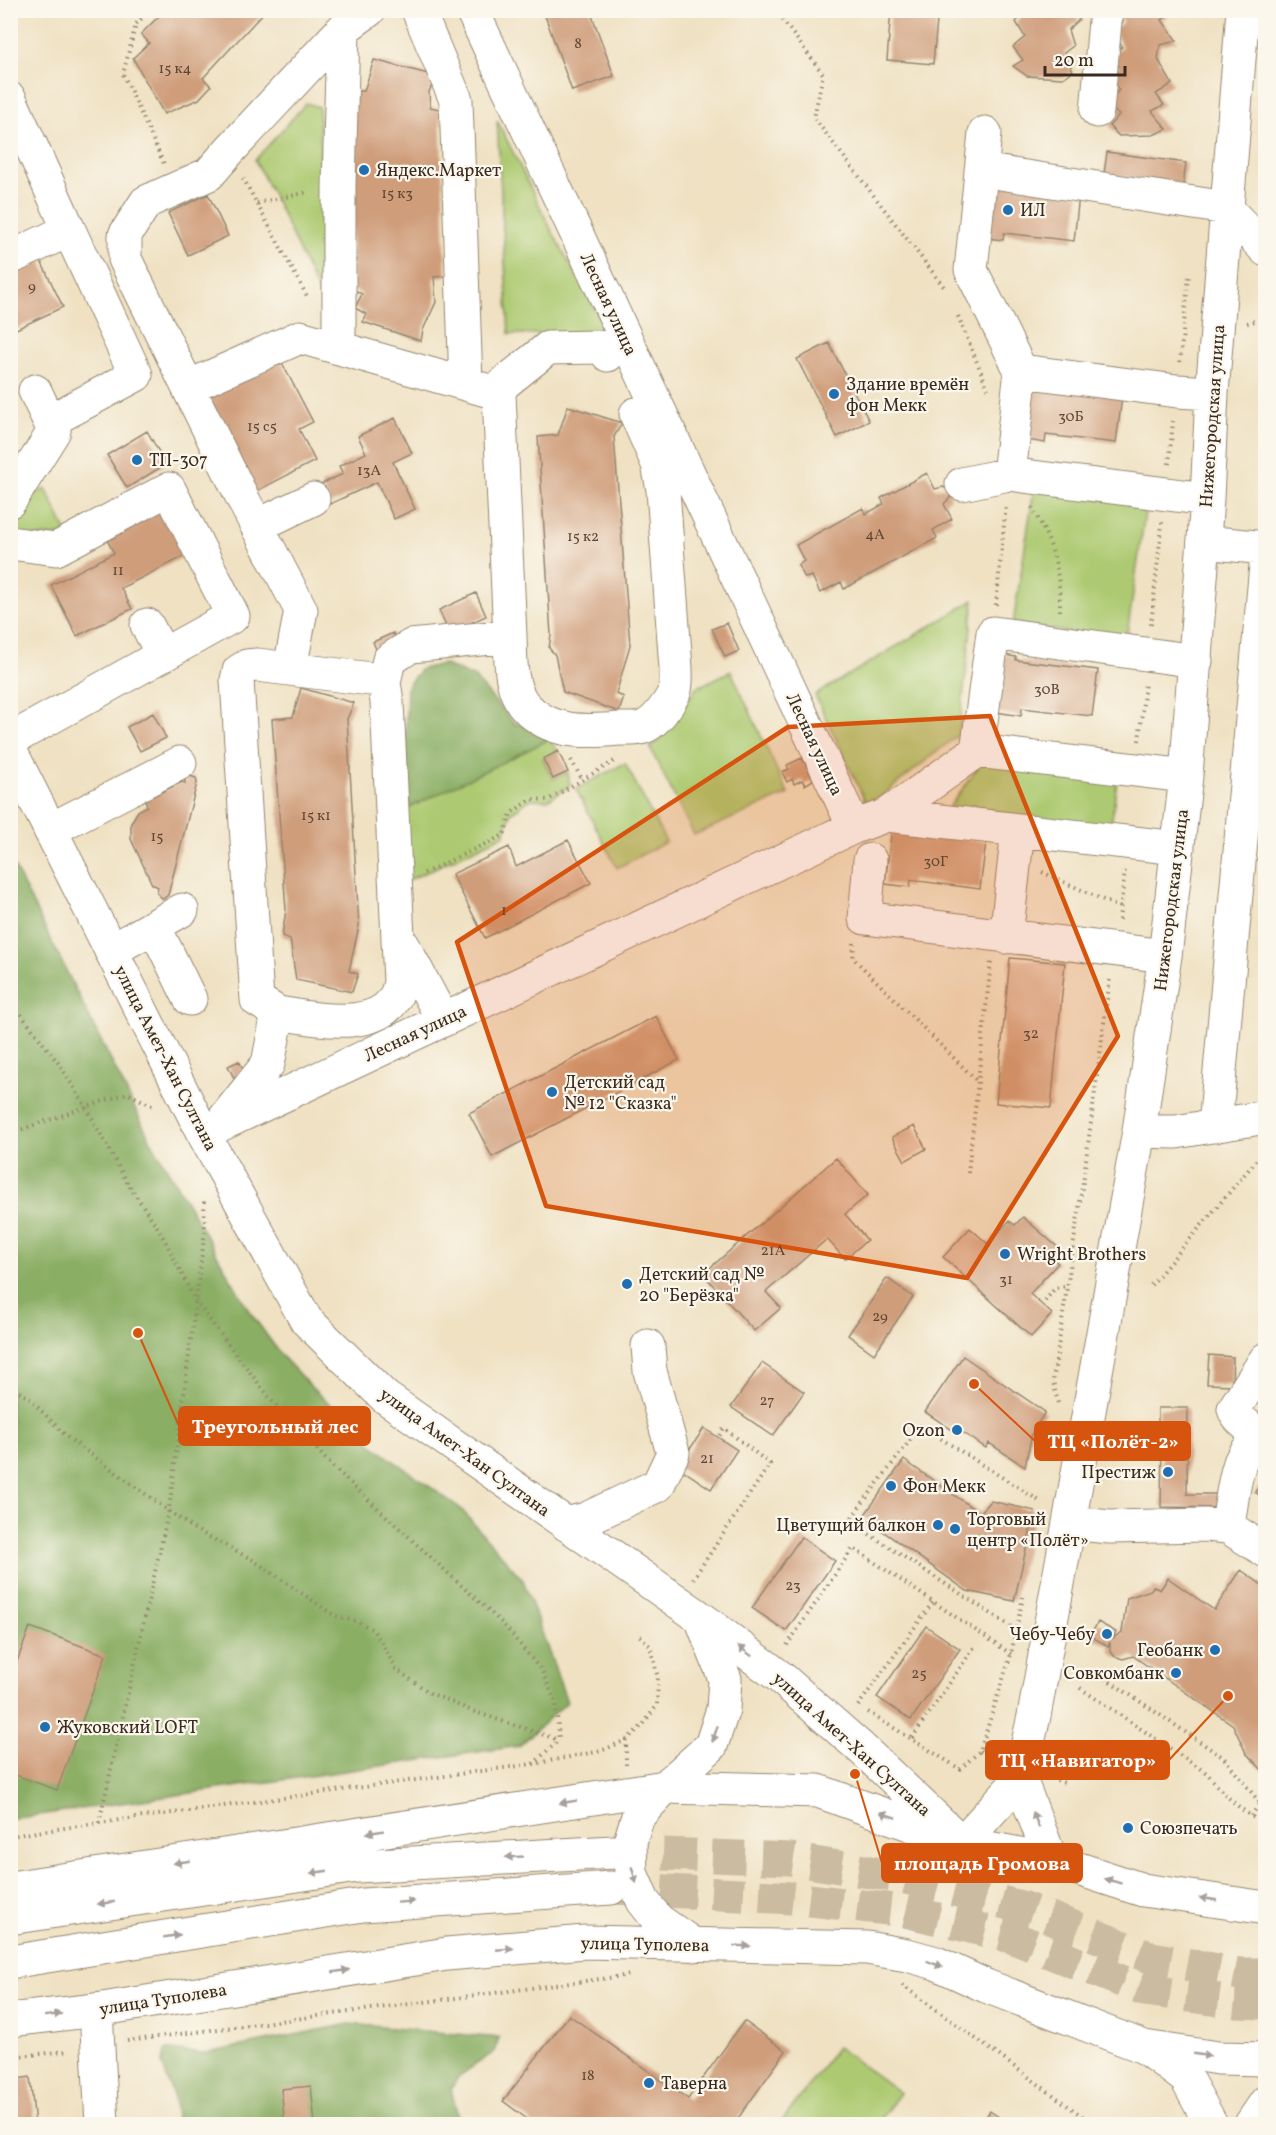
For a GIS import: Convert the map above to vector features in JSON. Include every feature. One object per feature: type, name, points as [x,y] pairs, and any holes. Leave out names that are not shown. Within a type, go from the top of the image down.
[{"type":"main road","points":[[290,669],[301,610],[125,259],[125,235],[146,202],[209,174],[343,29],[369,10]]},
{"type":"main road","points":[[418,10],[456,100],[466,384]]},
{"type":"main road","name":"Лесная улица","points":[[211,1128],[854,827],[618,350],[472,10]]},
{"type":"main road","points":[[1096,111],[1106,10]]},
{"type":"main road","name":"Нижегородская улица","points":[[962,1843],[1020,1779],[1034,1716],[1139,1131],[1165,956],[1186,776],[1207,499],[1212,393],[1243,10]]},
{"type":"main road","points":[[339,336],[339,186],[343,29]]},
{"type":"main road","points":[[10,99],[136,375],[50,421]]},
{"type":"main road","points":[[986,133],[971,270],[1021,371],[1009,474]]},
{"type":"main road","points":[[981,170],[1226,208],[1266,250]]},
{"type":"main road","points":[[10,258],[69,230]]},
{"type":"main road","points":[[188,387],[300,337],[339,336],[466,384],[499,394]]},
{"type":"main road","points":[[598,347],[618,350],[658,464],[663,490],[676,668],[674,694],[660,714],[646,727],[574,732],[537,717],[524,705],[515,689],[510,636],[499,394],[502,385],[548,348],[598,347]]},
{"type":"main road","points":[[1021,371],[1177,391],[1212,393]]},
{"type":"main road","points":[[10,501],[54,431],[35,391]]},
{"type":"main road","points":[[962,484],[1009,474],[1207,499]]},
{"type":"main road","points":[[10,543],[56,549],[169,489],[233,616],[10,740]]},
{"type":"main road","points":[[257,526],[313,499]]},
{"type":"main road","points":[[1204,542],[1266,548]]},
{"type":"main road","points":[[1215,1126],[1266,565]]},
{"type":"main road","points":[[147,625],[163,655]]},
{"type":"main road","points":[[977,750],[993,633],[1196,661]]},
{"type":"main road","points":[[384,682],[290,669],[247,666],[239,670],[237,680],[257,1000],[278,1013],[336,1021],[357,1020],[374,1015],[395,1000],[400,982],[387,702],[384,682],[389,660],[411,646],[510,636]]},
{"type":"main road","name":"улица Амет-Хан Султана","points":[[10,750],[111,951],[211,1128],[306,1320],[385,1397],[701,1618],[780,1677],[862,1749],[962,1843]]},
{"type":"main road","points":[[854,827],[887,815],[977,750],[1186,776]]},
{"type":"main road","points":[[50,830],[180,763]]},
{"type":"main road","points":[[887,815],[1178,848]]},
{"type":"main road","points":[[1000,936],[1018,830]]},
{"type":"main road","points":[[870,860],[865,918],[1165,956]]},
{"type":"main road","points":[[111,951],[168,918],[190,999]]},
{"type":"main road","points":[[398,936],[443,1020]]},
{"type":"main road","points":[[211,1128],[268,1064],[278,1013]]},
{"type":"main road","points":[[1139,1131],[1176,1132],[1266,1117]]},
{"type":"main road","points":[[566,1524],[586,1519],[658,1485],[673,1453],[650,1371],[648,1347]]},
{"type":"main road","points":[[1228,1527],[1240,1461],[1252,1443],[1253,1436],[1251,1429],[1237,1418],[1234,1409],[1266,1359]]},
{"type":"main road","points":[[1069,1523],[1110,1527],[1205,1525],[1228,1527],[1266,1551]]},
{"type":"main road","points":[[694,1945],[658,1920],[643,1900],[631,1873],[630,1842],[638,1816],[665,1787],[711,1746],[723,1709],[725,1679],[701,1618]]},
{"type":"main road","points":[[1020,1779],[1051,1860]]},
{"type":"main road","points":[[10,1888],[665,1787],[818,1791],[962,1843],[1051,1860],[1143,1890],[1266,1908]]},
{"type":"main road","points":[[10,1918],[357,1866],[614,1852]]},
{"type":"main road","points":[[357,1866],[363,1905]]},
{"type":"main road","points":[[10,1962],[363,1905],[611,1888]]},
{"type":"main road","name":"улица Туполева","points":[[10,2020],[96,2010],[447,1954],[585,1942],[867,1948],[936,1963],[986,1986],[1144,2047],[1218,2058],[1266,2059]]},
{"type":"main road","points":[[96,2010],[102,2124]]},
{"type":"main road","points":[[1144,2047],[1186,2078],[1211,2124]]},
{"type":"main road","points":[[1251,2124],[1266,2102]]},
{"type":"path","points":[[150,10],[136,24],[123,74],[175,189]]},
{"type":"path","points":[[775,10],[823,74],[814,118],[948,292]]},
{"type":"path","points":[[229,151],[319,318],[339,336]]},
{"type":"path","points":[[257,203],[339,186]]},
{"type":"path","points":[[1136,771],[1189,274]]},
{"type":"path","points":[[957,313],[991,397]]},
{"type":"path","points":[[1246,323],[1266,318]]},
{"type":"path","points":[[993,633],[1009,474]]},
{"type":"path","points":[[1009,474],[1050,539],[1058,568],[1060,598],[1057,642]]},
{"type":"path","points":[[396,886],[504,835],[511,813],[531,799],[548,800],[623,756],[646,727]]},
{"type":"path","points":[[1057,1412],[1059,1400],[1053,1381],[1121,908],[1128,842]]},
{"type":"path","points":[[1041,871],[1121,908]]},
{"type":"path","points":[[968,1173],[1000,936]]},
{"type":"path","points":[[10,1000],[59,1064],[86,1107],[128,1184],[160,1231],[196,1302],[269,1397],[333,1467],[502,1623],[542,1671],[556,1703],[559,1740]]},
{"type":"path","points":[[10,1130],[20,1130],[127,1093],[159,1109]]},
{"type":"path","points":[[1151,1285],[1266,1149]]},
{"type":"path","points":[[99,1823],[169,1509],[205,1231],[204,1198]]},
{"type":"path","points":[[1044,1301],[1055,1288],[1067,1286]]},
{"type":"path","points":[[10,1384],[30,1400],[67,1437],[194,1528],[253,1560],[335,1616],[357,1621],[373,1630],[396,1669],[430,1693],[472,1711],[559,1740]]},
{"type":"path","points":[[1017,1630],[849,1521],[921,1426],[1041,1502]]},
{"type":"path","points":[[693,1580],[771,1464],[724,1428],[718,1437]]},
{"type":"path","points":[[1039,1514],[1043,1491]]},
{"type":"path","points":[[781,1654],[853,1548],[1011,1654]]},
{"type":"path","points":[[933,1602],[858,1706],[960,1769],[980,1751],[1011,1654],[1023,1595]]},
{"type":"path","points":[[10,1836],[533,1764],[601,1751],[626,1740],[643,1725],[657,1705],[658,1678],[650,1646],[639,1635]]},
{"type":"path","points":[[912,1738],[975,1646]]},
{"type":"path","points":[[1105,1678],[1224,1758],[1260,1803],[1266,1805]]},
{"type":"path","points":[[1080,1688],[1208,1774],[1233,1802],[1266,1826]]},
{"type":"path","points":[[533,1764],[559,1740]]},
{"type":"path","points":[[626,1740],[626,1793]]},
{"type":"path","points":[[1251,1816],[1260,1803]]},
{"type":"path","points":[[10,2057],[636,1974]]},
{"type":"path","points":[[897,1982],[1093,2124]]},
{"type":"highlighted area","points":[[990,716],[1118,1036],[967,1278],[546,1206],[457,942],[788,727]]},
{"type":"green space","points":[[306,103],[319,107],[325,307],[255,160]]},
{"type":"green space","points":[[497,120],[552,231],[608,334],[509,334]]},
{"type":"green space","points":[[46,489],[68,535],[11,538],[11,515],[14,504],[18,500]]},
{"type":"green space","points":[[1034,489],[1146,506],[1126,641],[1013,624]]},
{"type":"green space","points":[[974,600],[959,734],[868,807],[815,695]]},
{"type":"green space","points":[[443,664],[474,677],[514,723],[544,729],[546,741],[403,811],[407,686],[421,669]]},
{"type":"green space","points":[[731,671],[788,794],[694,835],[650,748],[660,739],[696,688]]},
{"type":"green space","points":[[545,735],[558,751],[543,759],[553,779],[568,772],[570,786],[548,800],[531,799],[511,813],[504,835],[405,882],[403,811],[506,759]]},
{"type":"green space","points":[[984,759],[1118,774],[1110,833],[945,813]]},
{"type":"green space","points":[[625,763],[666,842],[617,868],[576,789]]},
{"type":"green space","points":[[10,858],[149,1137],[250,1312],[281,1355],[313,1389],[380,1451],[460,1508],[523,1580],[567,1702],[519,1746],[11,1819]]},
{"type":"green space","points":[[349,2024],[499,2038],[494,2052],[458,2077],[451,2089],[460,2124],[176,2124],[175,2102],[162,2063],[166,2049],[202,2054]]},
{"type":"green space","points":[[837,2047],[900,2093],[877,2124],[780,2124]]},
{"type":"building","points":[[165,10],[266,10],[203,78],[211,86],[199,99],[164,114],[133,58],[149,43],[141,34]]},
{"type":"building","points":[[543,10],[590,10],[614,76],[572,91]]},
{"type":"building","points":[[891,10],[938,10],[933,64],[887,60]]},
{"type":"building","points":[[1027,10],[1072,10],[1079,20],[1068,30],[1073,46],[1064,53],[1073,71],[1063,78],[1027,76],[1013,66],[1023,60],[1013,47],[1025,37],[1016,22]]},
{"type":"building","points":[[1118,10],[1174,10],[1162,20],[1177,41],[1160,45],[1158,59],[1172,84],[1156,94],[1164,105],[1152,111],[1167,129],[1153,135],[1119,136],[1109,126],[1119,115],[1107,104],[1119,90],[1110,79],[1119,66],[1112,53],[1122,47],[1114,30],[1123,22]]},
{"type":"building","points":[[374,60],[436,76],[429,92],[430,107],[440,109],[446,276],[434,277],[436,302],[423,330],[421,341],[363,322],[366,314],[355,308],[362,294],[352,289],[352,91],[364,91]]},
{"type":"building","points":[[1107,152],[1186,163],[1183,185],[1104,174]]},
{"type":"building","points":[[985,180],[1079,195],[1074,241],[1004,233],[1003,240],[978,237]]},
{"type":"building","points":[[208,194],[228,236],[188,255],[168,213]]},
{"type":"building","points":[[37,253],[63,307],[10,332],[10,265]]},
{"type":"building","points":[[829,343],[869,421],[837,437],[797,359]]},
{"type":"building","points":[[280,359],[313,422],[299,429],[315,461],[247,496],[205,398]]},
{"type":"building","points":[[1028,382],[1122,397],[1116,443],[1046,435],[1045,443],[1020,439]]},
{"type":"building","points":[[568,406],[622,423],[614,437],[630,645],[616,694],[624,697],[619,712],[563,692],[555,655],[549,648],[551,635],[538,437],[558,435]]},
{"type":"building","points":[[395,418],[412,453],[393,462],[415,509],[394,519],[377,482],[330,504],[321,484],[343,474],[339,466],[366,453],[358,436]]},
{"type":"building","name":"ТП-307","points":[[147,431],[166,464],[127,488],[107,455]]},
{"type":"building","points":[[927,473],[935,489],[943,487],[950,490],[950,498],[944,504],[952,519],[933,530],[937,538],[844,589],[841,582],[820,593],[812,576],[805,578],[798,565],[804,561],[796,545],[863,508],[866,514],[884,504],[881,498]]},
{"type":"building","points":[[159,504],[185,556],[121,588],[132,609],[77,636],[51,585],[114,553],[103,532]]},
{"type":"building","points":[[476,593],[486,616],[449,633],[439,610]]},
{"type":"building","points":[[727,623],[739,651],[725,657],[712,629]]},
{"type":"building","points":[[393,633],[399,644],[378,654],[373,642]]},
{"type":"building","points":[[1003,655],[1016,657],[1016,660],[1098,670],[1092,716],[1022,708],[1021,716],[996,712]]},
{"type":"building","points":[[301,688],[354,703],[347,719],[359,926],[349,971],[358,974],[352,992],[296,980],[290,939],[282,936],[286,910],[272,719],[293,717]]},
{"type":"building","points":[[153,713],[166,738],[140,751],[127,727]]},
{"type":"building","points":[[558,751],[568,772],[553,779],[543,759]]},
{"type":"building","points":[[802,758],[813,780],[805,785],[802,780],[794,784],[792,779],[787,782],[782,772],[789,769],[787,765]]},
{"type":"building","points":[[190,776],[196,778],[197,783],[168,895],[163,899],[157,893],[158,887],[152,884],[131,839],[131,823],[138,811],[147,806],[145,800],[182,782],[185,783],[185,779]]},
{"type":"building","points":[[892,827],[986,842],[980,889],[911,880],[910,887],[885,884]]},
{"type":"building","points":[[568,840],[591,883],[485,938],[452,874],[509,847],[516,867]]},
{"type":"building","points":[[1010,958],[1065,963],[1051,1108],[996,1103]]},
{"type":"building","points":[[656,1016],[679,1060],[492,1157],[469,1113]]},
{"type":"building","points":[[239,1061],[248,1078],[237,1084],[228,1066]]},
{"type":"building","points":[[914,1126],[926,1149],[905,1161],[892,1137]]},
{"type":"building","points":[[836,1158],[868,1195],[845,1214],[867,1240],[845,1259],[827,1239],[766,1292],[781,1308],[754,1331],[703,1274]]},
{"type":"building","points":[[1023,1217],[1061,1250],[1053,1259],[1058,1263],[1030,1294],[1052,1314],[1031,1337],[943,1257],[970,1228],[988,1244],[1009,1221],[1015,1225]]},
{"type":"building","points":[[887,1278],[913,1297],[874,1354],[848,1335]]},
{"type":"building","points":[[1209,1355],[1233,1357],[1232,1385],[1207,1384]]},
{"type":"building","points":[[963,1356],[1045,1412],[1032,1433],[1025,1467],[989,1443],[986,1448],[962,1432],[960,1435],[925,1412]]},
{"type":"building","points":[[762,1363],[804,1392],[773,1436],[731,1407]]},
{"type":"building","points":[[1158,1408],[1188,1408],[1187,1494],[1226,1494],[1226,1508],[1161,1507],[1162,1438],[1158,1438]]},
{"type":"building","points":[[704,1428],[737,1450],[711,1489],[678,1467]]},
{"type":"building","name":"Торговый центр «Полёт»","points":[[904,1460],[980,1513],[991,1501],[1035,1511],[1014,1601],[967,1591],[863,1517]]},
{"type":"building","points":[[1266,1477],[1266,1499],[1255,1492]]},
{"type":"building","points":[[801,1537],[835,1561],[786,1631],[752,1608]]},
{"type":"building","points":[[1241,1570],[1266,1588],[1266,1774],[1246,1753],[1233,1725],[1133,1656],[1123,1659],[1114,1656],[1110,1650],[1110,1642],[1108,1646],[1090,1636],[1098,1622],[1116,1632],[1113,1638],[1122,1632],[1127,1598],[1151,1590],[1153,1586],[1160,1590],[1168,1578],[1214,1610]]},
{"type":"building","points":[[926,1626],[960,1649],[911,1720],[877,1697]]},
{"type":"building","name":"Жуковский LOFT","points":[[30,1627],[106,1655],[57,1790],[10,1773],[10,1680]]},
{"type":"building","points":[[569,2015],[688,2099],[744,2021],[786,2051],[734,2124],[534,2124],[503,2101]]},
{"type":"building","points":[[30,2077],[35,2124],[10,2124],[10,2080]]},
{"type":"building","points":[[311,2086],[315,2124],[285,2124],[281,2089]]},
{"type":"building","points":[[990,2111],[1009,2124],[981,2124]]},
{"type":"tunnel","points":[[614,1852],[790,1859],[906,1878],[1025,1908],[1152,1958],[1240,1974],[1266,1974]]},
{"type":"tunnel","points":[[613,1888],[792,1898],[905,1911],[1011,1937],[1144,1990],[1235,2002],[1266,2003]]},
{"type":"place","name":"Яндекс.Маркет","points":[[364,170]]},
{"type":"place","name":"ИЛ","points":[[1008,210]]},
{"type":"place","name":"Здание времён фон Мекк","points":[[834,394]]},
{"type":"place","name":"ТП-307","points":[[137,460]]},
{"type":"place","name":"Детский сад № 12 \"Сказка\"","points":[[552,1092]]},
{"type":"place","name":"Wright Brothers","points":[[1005,1254]]},
{"type":"place","name":"Детский сад № 20 \"Берёзка\"","points":[[627,1284]]},
{"type":"place","name":"Треугольный лес","points":[[138,1333]]},
{"type":"place","name":"ТЦ «Полёт-2»","points":[[974,1384]]},
{"type":"place","name":"Ozon","points":[[957,1430]]},
{"type":"place","name":"Престиж","points":[[1168,1472]]},
{"type":"place","name":"Фон Мекк","points":[[891,1486]]},
{"type":"place","name":"Цветущий балкон","points":[[938,1525]]},
{"type":"place","name":"Торговый центр «Полёт»","points":[[955,1529]]},
{"type":"place","name":"Чебу-Чебу","points":[[1107,1634]]},
{"type":"place","name":"Геобанк","points":[[1215,1650]]},
{"type":"place","name":"Совкомбанк","points":[[1176,1673]]},
{"type":"place","name":"ТЦ «Навигатор»","points":[[1228,1696]]},
{"type":"place","name":"Жуковский LOFT","points":[[45,1727]]},
{"type":"place","name":"площадь Громова","points":[[855,1774]]},
{"type":"place","name":"Союзпечать","points":[[1128,1828]]},
{"type":"place","name":"Таверна","points":[[649,2083]]}]
